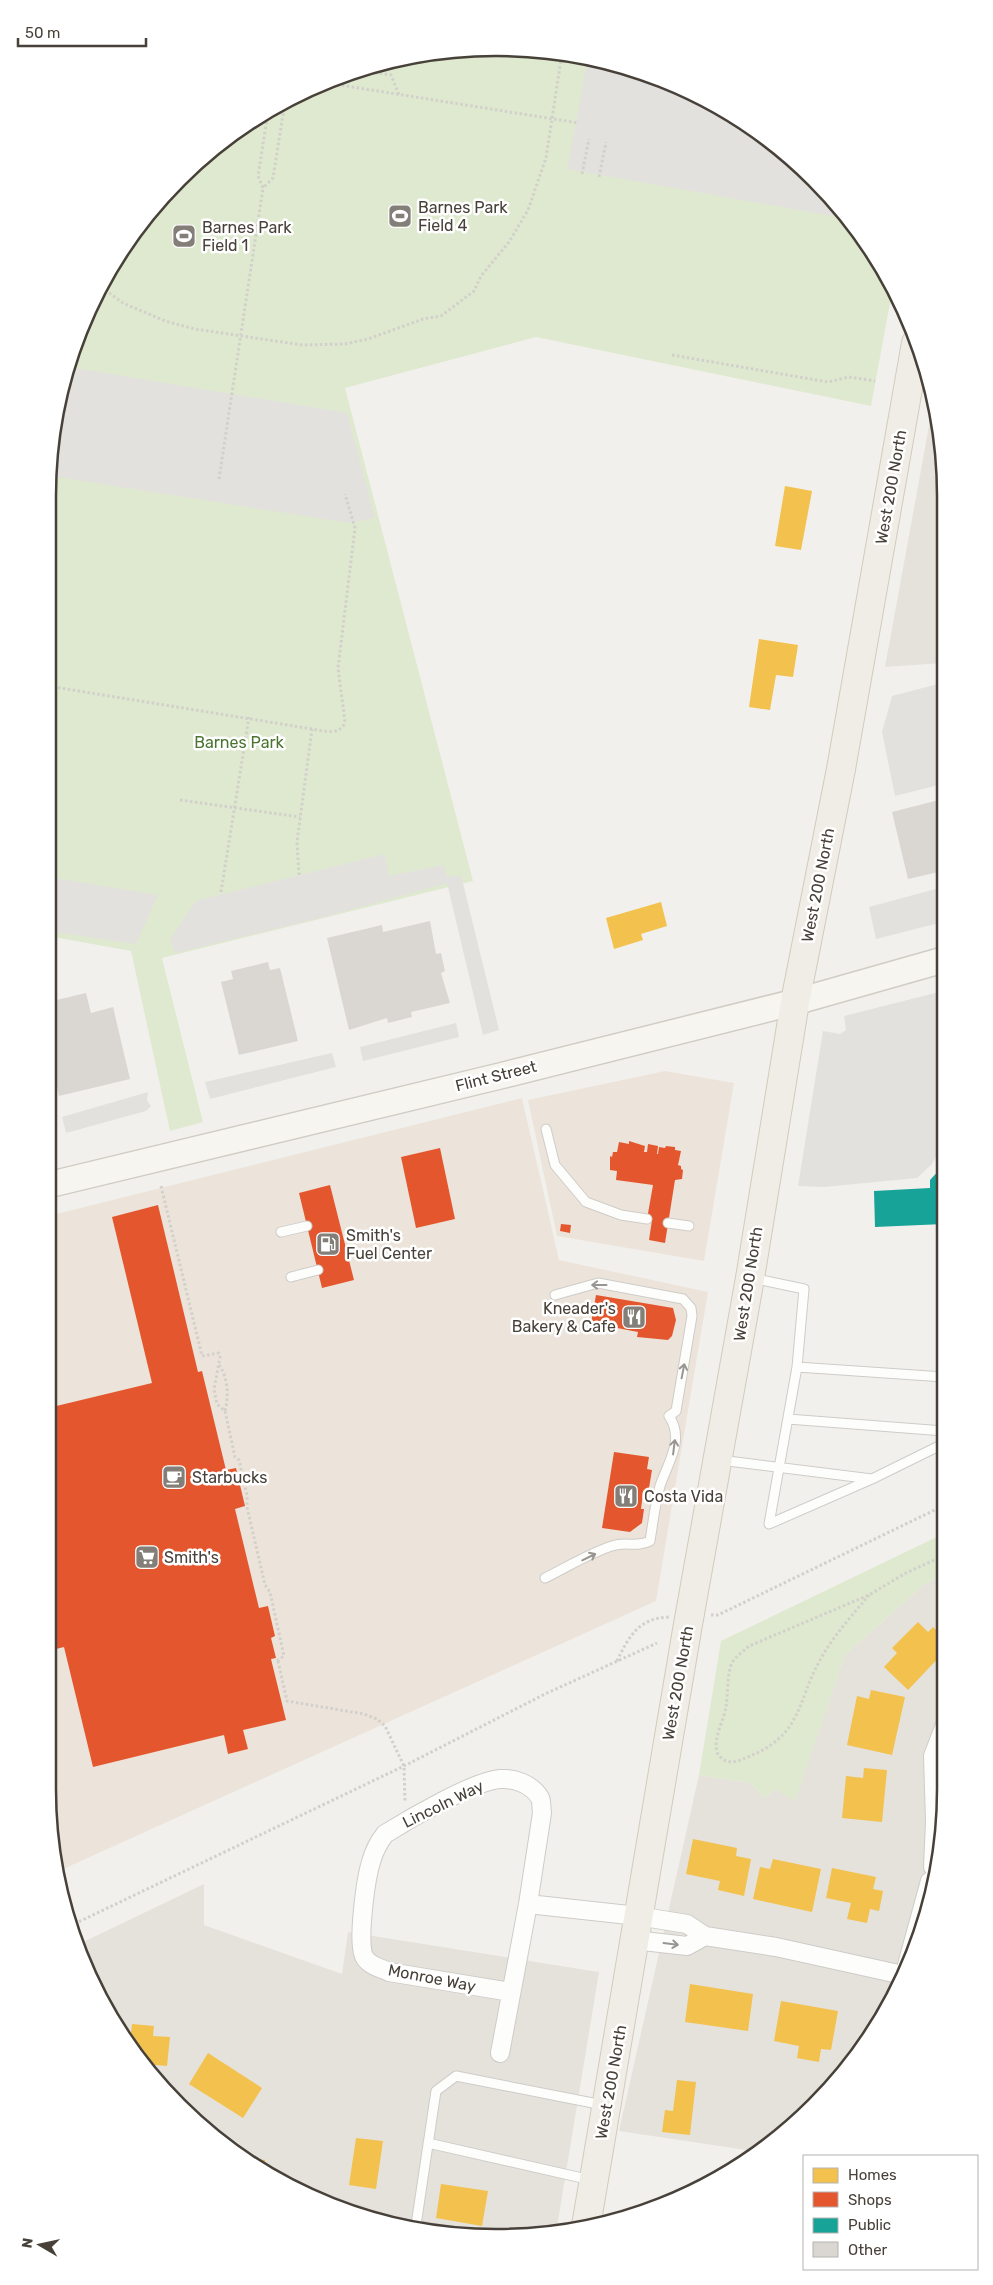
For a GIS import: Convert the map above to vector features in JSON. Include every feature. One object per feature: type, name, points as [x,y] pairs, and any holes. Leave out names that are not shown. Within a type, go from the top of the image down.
[{"type":"main road","name":"West 200 North","points":[[587,2219],[636,1928],[750,1278],[795,1002],[841,769],[914,357]]},
{"type":"street","name":"Flint Street","points":[[56,1183],[500,1076],[795,1002],[937,962]]},
{"type":"street","points":[[934,1835],[933,1756],[937,1746]]},
{"type":"street","name":"Lincoln Way","points":[[385,1834],[467,1790],[499,1779],[528,1784],[540,1798],[542,1813],[528,1904],[500,2053]]},
{"type":"street","name":"Monroe Way","points":[[385,1834],[377,1845],[370,1862],[364,1899],[360,1948],[364,1958],[389,1972],[511,1992]]},
{"type":"street","points":[[528,1904],[636,1928],[687,1946],[706,1936]]},
{"type":"street","points":[[636,1928],[687,1924],[706,1936],[776,1947],[896,1972]]},
{"type":"lane","points":[[546,1129],[555,1165],[586,1202],[621,1215],[647,1219]]},
{"type":"lane","points":[[668,1223],[689,1226]]},
{"type":"lane","points":[[281,1232],[307,1226]]},
{"type":"lane","points":[[291,1277],[318,1270]]},
{"type":"lane","points":[[750,1278],[804,1288],[797,1367],[769,1524],[872,1479],[937,1446]]},
{"type":"lane","points":[[545,1578],[612,1546],[626,1544],[641,1546],[650,1541],[660,1487],[673,1454],[676,1427],[669,1416],[676,1411],[692,1316],[691,1308],[683,1299],[598,1283],[555,1295]]},
{"type":"lane","points":[[797,1367],[937,1377]]},
{"type":"lane","points":[[788,1418],[937,1430]]},
{"type":"lane","points":[[717,1460],[872,1479]]},
{"type":"lane","points":[[417,2221],[436,2091],[456,2076],[607,2106]]},
{"type":"lane","points":[[428,2143],[594,2181]]},
{"type":"path","points":[[107,292],[123,303],[166,321],[195,329],[302,345],[345,344],[368,339],[422,319],[440,316],[474,291],[481,276],[509,242],[528,210],[546,158],[561,61]]},
{"type":"path","points":[[376,73],[390,76],[399,95]]},
{"type":"path","points":[[341,85],[579,123]]},
{"type":"path","points":[[263,188],[273,178],[284,111]]},
{"type":"path","points":[[219,479],[263,188],[258,176],[267,121]]},
{"type":"path","points":[[582,174],[590,139]]},
{"type":"path","points":[[599,177],[606,142]]},
{"type":"path","points":[[672,355],[828,382],[849,377],[875,381]]},
{"type":"path","points":[[56,687],[337,732],[345,722],[338,668],[355,528],[345,494]]},
{"type":"path","points":[[221,892],[249,718]]},
{"type":"path","points":[[299,875],[296,842],[312,729]]},
{"type":"path","points":[[180,800],[300,817]]},
{"type":"path","points":[[161,1186],[202,1356],[219,1353],[219,1365],[214,1390],[217,1404],[225,1411]]},
{"type":"path","points":[[219,1365],[222,1369],[229,1399],[225,1411],[233,1450],[235,1457],[239,1460],[264,1586],[270,1592],[284,1656],[279,1659],[287,1701],[364,1714],[377,1719],[385,1726],[404,1766],[404,1800],[410,1820]]},
{"type":"path","points":[[233,1450],[240,1449]]},
{"type":"path","points":[[718,1615],[937,1509]]},
{"type":"path","points":[[869,1595],[831,1642],[818,1663],[795,1720],[784,1734],[767,1748],[742,1760],[730,1762],[722,1759],[717,1752],[717,1741],[726,1708],[731,1665],[738,1656],[749,1646],[869,1595],[906,1573],[937,1559]]},
{"type":"path","points":[[617,1661],[628,1638],[643,1624],[661,1617]]},
{"type":"path","points":[[78,1922],[404,1766],[545,1694],[657,1643]]},
{"type":"shaded area","points":[[586,66],[610,71],[665,90],[717,115],[765,147],[808,185],[836,217],[567,169]]},
{"type":"shaded area","points":[[76,368],[347,413],[375,518],[349,523],[57,477],[60,439]]},
{"type":"shaded area","points":[[930,421],[936,468],[937,496],[937,663],[885,667]]},
{"type":"shaded area","points":[[937,684],[937,786],[895,796],[882,732],[892,696]]},
{"type":"shaded area","points":[[385,854],[389,876],[444,865],[447,877],[461,875],[499,1030],[483,1035],[447,883],[328,916],[175,953],[170,939],[196,901]]},
{"type":"shaded area","points":[[56,878],[158,895],[136,944],[56,932]]},
{"type":"shaded area","points":[[937,889],[937,924],[876,939],[869,907]]},
{"type":"shaded area","points":[[937,993],[937,1156],[931,1165],[917,1178],[824,1187],[798,1186],[823,1031],[840,1034],[846,1030],[844,1016]]},
{"type":"shaded area","points":[[456,1023],[459,1037],[363,1061],[360,1047]]},
{"type":"shaded area","points":[[332,1053],[336,1067],[210,1099],[205,1082]]},
{"type":"shaded area","points":[[665,1071],[734,1083],[704,1261],[557,1236],[528,1100]]},
{"type":"shaded area","points":[[148,1092],[147,1100],[151,1106],[146,1111],[66,1133],[62,1117]]},
{"type":"shaded area","points":[[522,1098],[559,1260],[708,1292],[656,1601],[64,1869],[57,1817],[56,1788],[56,1214]]},
{"type":"shaded area","points":[[937,1578],[937,1788],[933,1846],[922,1902],[913,1930],[903,1957],[878,2009],[846,2057],[808,2100],[765,2138],[748,2150],[619,2131],[699,1775],[750,1783],[765,1798],[774,1789],[795,1800],[845,1655],[925,1584]]},
{"type":"shaded area","points":[[204,1884],[204,1925],[342,1974],[348,1932],[599,1972],[557,2224],[496,2229],[439,2225],[411,2220],[383,2214],[328,2195],[276,2170],[228,2138],[206,2119],[185,2100],[147,2057],[115,2009],[84,1942]]},
{"type":"green space","name":"Barnes Park","points":[[496,56],[525,57],[554,60],[610,71],[665,90],[691,102],[717,115],[765,147],[808,185],[846,228],[878,276],[890,301],[871,406],[536,337],[345,388],[473,881],[162,958],[203,1122],[170,1131],[131,951],[56,937],[56,496],[60,439],[71,383],[80,355],[90,328],[115,276],[147,228],[185,185],[206,166],[228,147],[276,115],[328,90],[355,80],[383,71],[439,60]]},
{"type":"green space","points":[[937,1537],[937,1578],[925,1584],[845,1655],[795,1801],[774,1789],[765,1798],[750,1783],[699,1775],[721,1641]]},
{"type":"building: Homes","points":[[785,486],[812,491],[801,550],[775,546]]},
{"type":"building: Homes","points":[[759,639],[798,645],[793,677],[776,675],[770,710],[749,707]]},
{"type":"building: Homes","points":[[661,902],[667,926],[641,934],[643,940],[614,949],[606,918]]},
{"type":"building: Homes","points":[[918,1622],[928,1632],[933,1627],[937,1631],[937,1659],[908,1690],[884,1667],[897,1653],[892,1648]]},
{"type":"building: Homes","points":[[871,1690],[905,1697],[892,1755],[847,1745],[857,1696],[869,1699]]},
{"type":"building: Homes","points":[[864,1768],[887,1770],[882,1822],[842,1818],[846,1776],[863,1778]]},
{"type":"building: Homes","points":[[693,1839],[737,1848],[736,1856],[751,1859],[744,1896],[718,1890],[720,1881],[686,1874]]},
{"type":"building: Homes","points":[[773,1859],[821,1869],[812,1912],[753,1899],[760,1867],[770,1869]]},
{"type":"building: Homes","points":[[832,1868],[876,1877],[873,1889],[883,1891],[879,1911],[870,1909],[867,1923],[847,1919],[851,1903],[826,1898]]},
{"type":"building: Homes","points":[[690,1984],[753,1994],[748,2031],[685,2022]]},
{"type":"building: Homes","points":[[781,2001],[838,2011],[831,2050],[821,2049],[819,2062],[797,2058],[799,2046],[774,2041]]},
{"type":"building: Homes","points":[[132,2024],[154,2026],[153,2036],[170,2037],[167,2066],[154,2065],[131,2033]]},
{"type":"building: Homes","points":[[208,2053],[262,2088],[243,2118],[189,2084]]},
{"type":"building: Homes","points":[[677,2080],[696,2082],[690,2135],[662,2132],[665,2110],[673,2111]]},
{"type":"building: Homes","points":[[356,2138],[383,2141],[376,2189],[349,2185]]},
{"type":"building: Homes","points":[[441,2184],[488,2191],[482,2226],[436,2218]]},
{"type":"building: Shops","points":[[629,1141],[645,1146],[644,1152],[647,1152],[648,1144],[658,1146],[657,1154],[659,1147],[665,1148],[666,1146],[675,1147],[675,1150],[681,1151],[678,1165],[683,1170],[682,1179],[675,1180],[665,1243],[649,1240],[652,1220],[647,1219],[653,1185],[616,1180],[617,1171],[610,1170],[610,1156],[612,1157],[613,1152],[617,1152],[619,1142],[629,1144]]},
{"type":"building: Shops","points":[[440,1148],[455,1219],[416,1228],[401,1157]]},
{"type":"building: Shops","name":"Smith's Fuel Center","points":[[330,1185],[354,1280],[322,1288],[299,1193]]},
{"type":"building: Shops","name":"Smith's","points":[[158,1205],[198,1372],[202,1371],[226,1470],[236,1468],[245,1506],[235,1509],[259,1608],[268,1606],[275,1636],[271,1638],[276,1658],[271,1659],[286,1720],[243,1730],[248,1749],[228,1754],[224,1735],[93,1767],[64,1647],[56,1649],[56,1406],[152,1383],[112,1217]]},
{"type":"building: Shops","points":[[561,1224],[571,1225],[570,1233],[560,1231]]},
{"type":"building: Shops","name":"Kneader's Bakery & Cafe","points":[[596,1295],[673,1308],[676,1320],[672,1336],[668,1340],[637,1337],[638,1332],[591,1323]]},
{"type":"building: Shops","points":[[614,1452],[649,1457],[647,1469],[652,1470],[648,1494],[643,1493],[641,1509],[644,1509],[642,1523],[630,1532],[602,1528]]},
{"type":"building: Public","points":[[937,1172],[937,1224],[875,1227],[874,1191],[930,1188],[930,1180]]},
{"type":"building: Other","points":[[937,801],[937,872],[908,879],[892,812]]},
{"type":"building: Other","points":[[430,921],[436,954],[441,953],[445,971],[441,973],[450,1003],[411,1012],[412,1017],[388,1023],[387,1018],[349,1030],[327,938],[382,925],[383,932]]},
{"type":"building: Other","points":[[268,962],[270,970],[280,968],[298,1041],[239,1055],[221,982],[233,979],[231,971]]},
{"type":"building: Other","points":[[86,993],[91,1013],[113,1007],[130,1079],[59,1096],[56,1082],[56,1000]]},
{"type":"place","name":"Barnes Park Field 4","points":[[400,216]]},
{"type":"place","name":"Barnes Park Field 1","points":[[184,236]]},
{"type":"place","name":"Smith's Fuel Center","points":[[328,1244]]},
{"type":"place","name":"Kneader's Bakery & Cafe","points":[[634,1317]]},
{"type":"place","name":"Starbucks","points":[[174,1477]]},
{"type":"place","name":"Costa Vida","points":[[626,1496]]},
{"type":"place","name":"Smith's","points":[[147,1557]]}]
